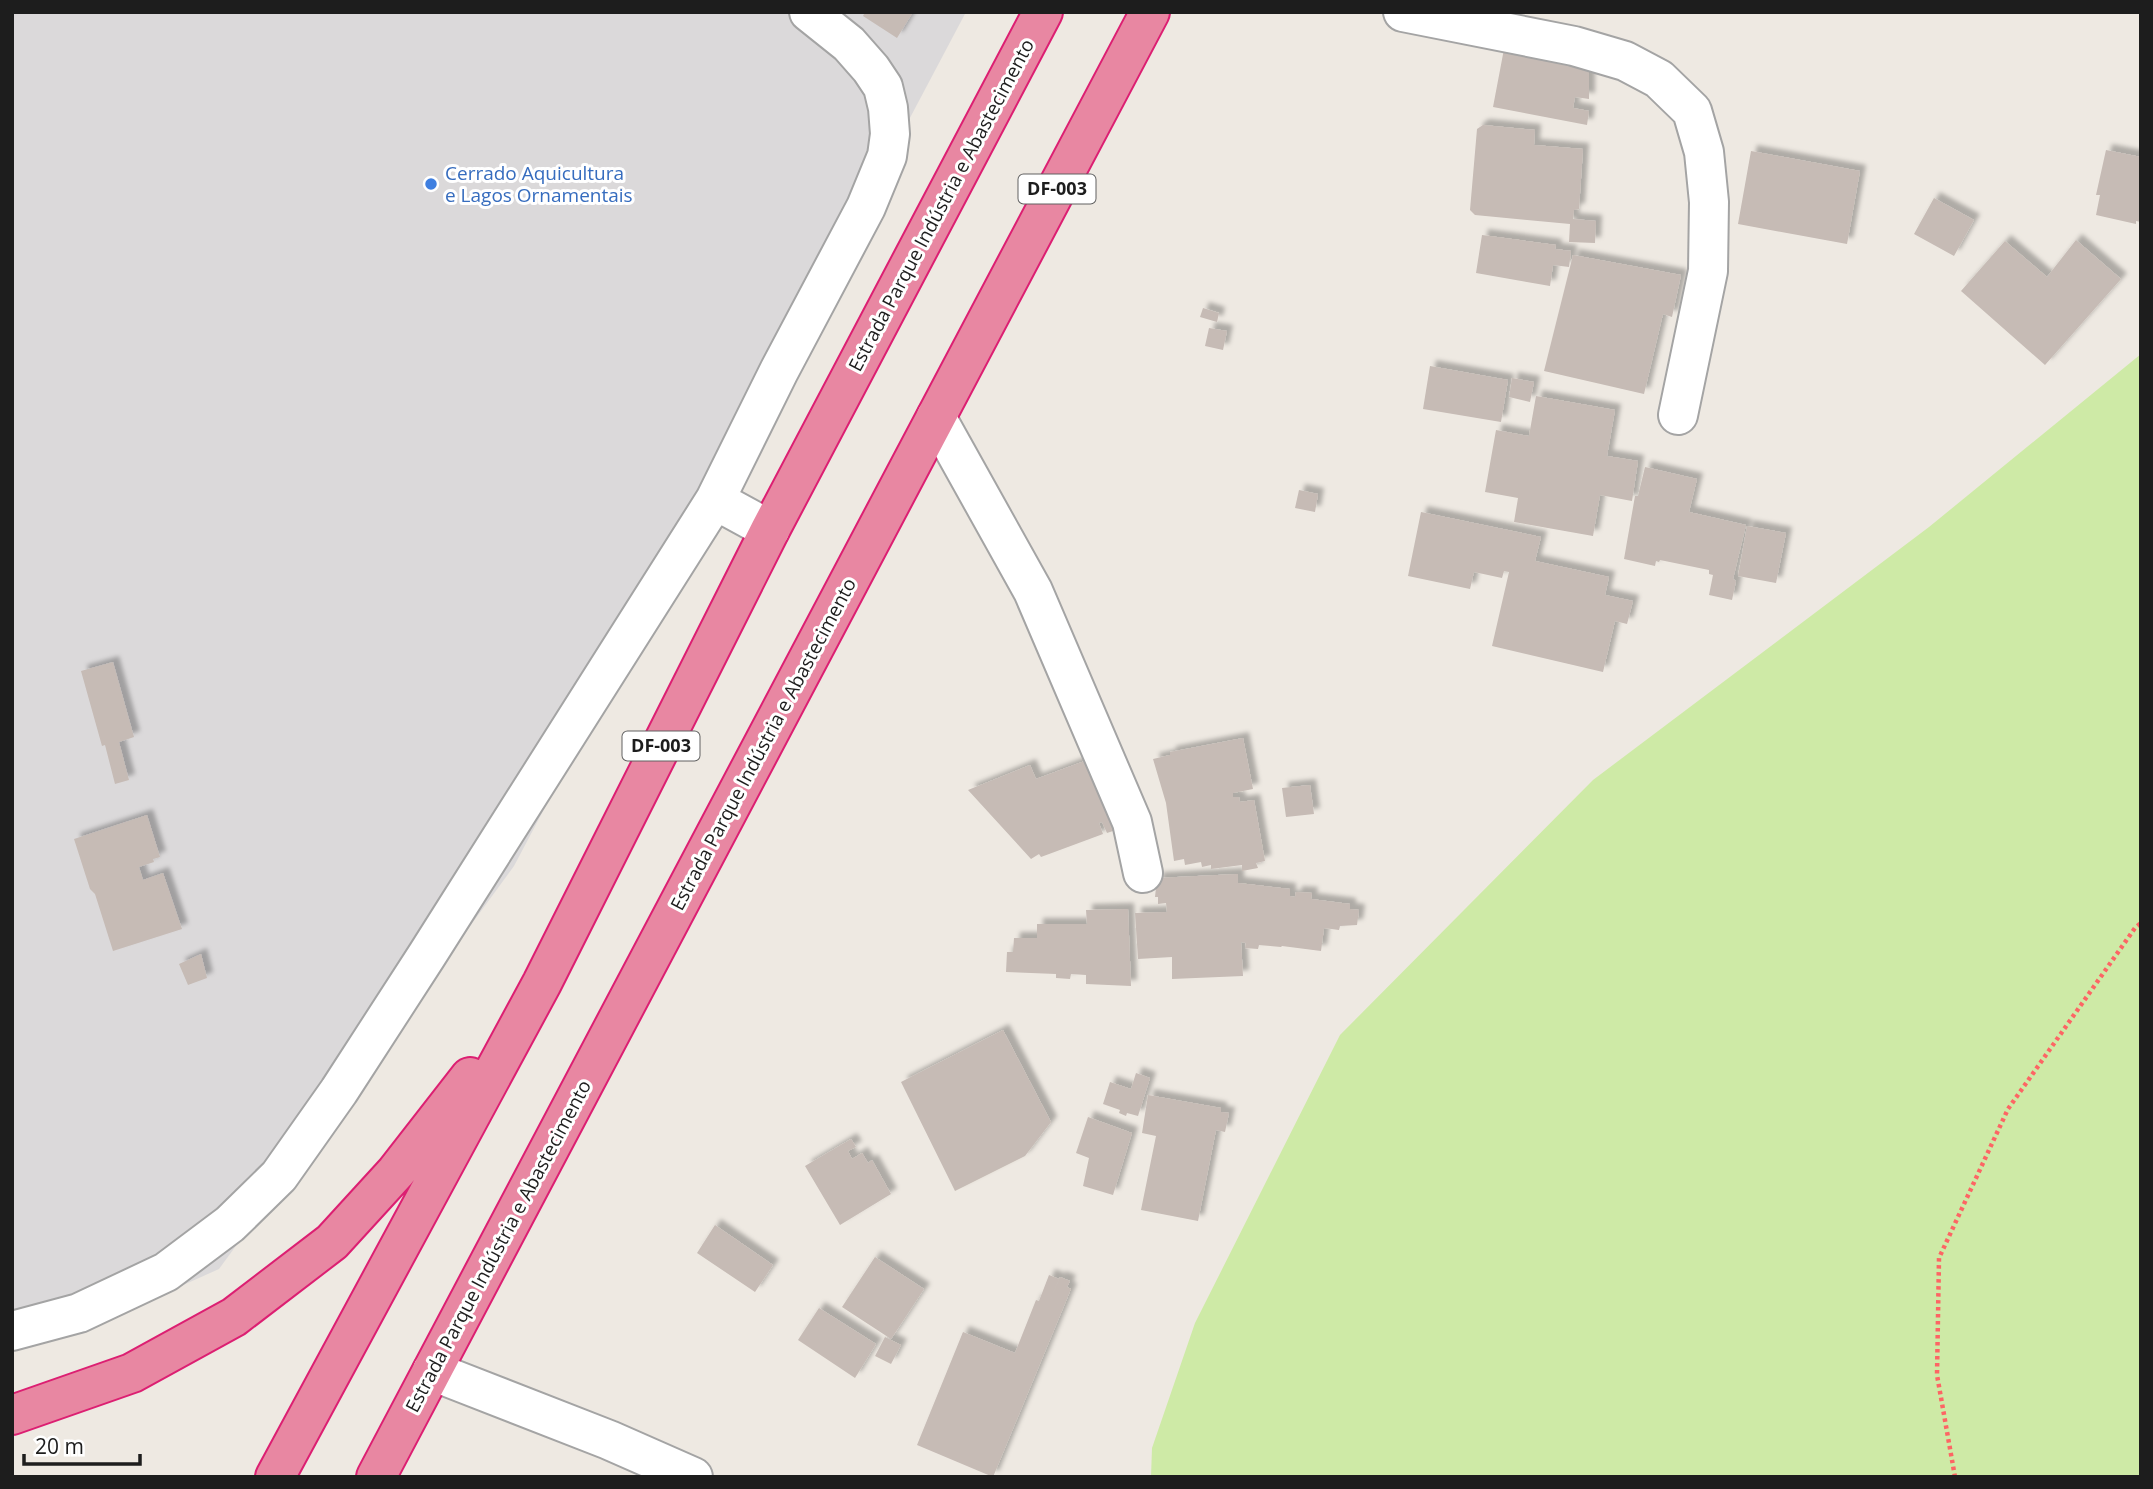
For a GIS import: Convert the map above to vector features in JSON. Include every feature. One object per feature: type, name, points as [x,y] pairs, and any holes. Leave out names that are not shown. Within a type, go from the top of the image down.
[{"type":"highway","name":"Estrada Parque Indústria e Abastecimento","points":[[275,1477],[542,983],[770,530],[1043,12]]},
{"type":"highway","name":"Estrada Parque Indústria e Abastecimento","points":[[376,1477],[1150,12]]},
{"type":"highway","points":[[12,1415],[132,1373],[234,1317],[332,1242],[396,1172],[542,983]]},
{"type":"street","points":[[12,1331],[79,1313],[166,1272],[230,1224],[279,1176],[339,1091],[428,955],[715,500],[779,371],[866,207],[887,156],[890,134],[883,87],[849,44],[809,12]]},
{"type":"street","points":[[1403,12],[1574,46],[1625,61],[1659,79],[1692,111],[1704,152],[1709,202],[1708,271],[1678,415]]},
{"type":"street","points":[[936,417],[1033,591],[1132,822],[1143,873]]},
{"type":"street","points":[[715,500],[770,530]]},
{"type":"street","points":[[432,1371],[609,1440],[693,1477]]},
{"type":"path","points":[[1955,1477],[1937,1375],[1939,1258],[2008,1109],[2141,923]]},
{"type":"shaded area","points":[[12,12],[966,12],[514,866],[219,1269],[67,1337],[12,1352]]},
{"type":"green space","points":[[2141,354],[2141,1477],[1151,1477],[1152,1448],[1195,1323],[1340,1035],[1593,780],[1929,527]]},
{"type":"building","points":[[865,12],[913,12],[897,38],[863,16]]},
{"type":"building","points":[[1504,49],[1589,68],[1589,99],[1575,97],[1573,108],[1589,111],[1587,125],[1493,107]]},
{"type":"building","points":[[1483,125],[1535,130],[1534,145],[1583,149],[1579,209],[1574,210],[1573,219],[1596,221],[1595,243],[1569,242],[1570,224],[1475,215],[1470,210],[1477,129]]},
{"type":"building","points":[[2106,150],[2141,157],[2141,222],[2136,221],[2136,224],[2096,215],[2100,195],[2096,195]]},
{"type":"building","points":[[1751,151],[1860,171],[1847,244],[1738,224]]},
{"type":"building","points":[[1934,198],[1974,220],[1954,256],[1914,234]]},
{"type":"building","points":[[1482,235],[1556,245],[1555,249],[1571,251],[1569,267],[1553,265],[1550,286],[1476,273]]},
{"type":"building","points":[[2076,240],[2121,279],[2045,365],[1961,291],[2005,241],[2047,277]]},
{"type":"building","points":[[1573,255],[1681,275],[1672,317],[1663,314],[1644,394],[1544,371]]},
{"type":"building","points":[[1203,308],[1219,313],[1217,322],[1200,317]]},
{"type":"building","points":[[1209,328],[1227,331],[1223,350],[1205,346]]},
{"type":"building","points":[[1430,366],[1508,380],[1501,422],[1423,409]]},
{"type":"building","points":[[1512,378],[1534,382],[1530,402],[1509,397]]},
{"type":"building","points":[[1536,396],[1615,410],[1607,456],[1638,461],[1632,501],[1600,495],[1593,536],[1514,522],[1518,498],[1485,492],[1496,430],[1529,436]]},
{"type":"building","points":[[1645,467],[1697,479],[1689,512],[1746,525],[1733,579],[1736,581],[1732,600],[1709,595],[1713,575],[1709,574],[1709,570],[1660,560],[1656,561],[1655,566],[1624,559],[1635,496],[1638,496]]},
{"type":"building","points":[[1299,490],[1318,494],[1315,512],[1295,508]]},
{"type":"building","points":[[1421,512],[1541,537],[1535,561],[1609,577],[1605,595],[1633,601],[1627,624],[1615,621],[1603,672],[1492,646],[1509,572],[1504,571],[1502,578],[1474,572],[1470,589],[1408,576]]},
{"type":"building","points":[[1747,526],[1786,533],[1776,583],[1738,576]]},
{"type":"building","points":[[113,662],[134,737],[119,742],[129,780],[115,784],[81,671]]},
{"type":"building","points":[[1243,738],[1253,789],[1233,793],[1233,797],[1239,797],[1240,802],[1254,800],[1265,861],[1256,863],[1258,868],[1242,871],[1242,865],[1211,869],[1211,865],[1202,867],[1201,862],[1185,865],[1184,859],[1174,861],[1166,803],[1153,759],[1170,755],[1170,752]]},
{"type":"building","points":[[1090,759],[1116,830],[1107,833],[1102,822],[1099,823],[1103,834],[1041,857],[1039,854],[1031,859],[968,790],[1030,765],[1036,779]]},
{"type":"building","points":[[1310,785],[1314,814],[1286,817],[1282,788]]},
{"type":"building","points":[[147,815],[160,857],[139,867],[143,880],[163,873],[182,929],[113,951],[74,839]]},
{"type":"building","points":[[1238,874],[1238,883],[1290,889],[1290,896],[1295,897],[1296,892],[1312,893],[1311,899],[1350,904],[1350,909],[1359,910],[1357,925],[1340,926],[1339,930],[1324,928],[1321,951],[1259,945],[1258,949],[1245,948],[1246,943],[1241,942],[1243,976],[1172,979],[1172,957],[1138,959],[1135,913],[1167,912],[1166,903],[1158,904],[1158,897],[1155,897],[1157,878]]},
{"type":"building","points":[[1128,909],[1131,986],[1086,984],[1086,975],[1071,974],[1070,979],[1056,978],[1056,974],[1006,972],[1007,952],[1013,952],[1014,938],[1037,938],[1037,924],[1087,924],[1086,910]]},
{"type":"building","points":[[201,954],[207,978],[188,985],[179,964]]},
{"type":"building","points":[[1003,1030],[1051,1122],[1025,1156],[955,1191],[901,1082]]},
{"type":"building","points":[[1136,1073],[1150,1078],[1138,1116],[1127,1113],[1126,1116],[1119,1113],[1120,1110],[1103,1104],[1110,1082],[1131,1089]]},
{"type":"building","points":[[1148,1095],[1221,1108],[1221,1112],[1229,1113],[1225,1132],[1216,1130],[1198,1221],[1141,1210],[1156,1136],[1142,1133]]},
{"type":"building","points":[[1088,1117],[1132,1133],[1113,1195],[1083,1186],[1089,1158],[1076,1153]]},
{"type":"building","points":[[851,1139],[856,1147],[848,1151],[852,1159],[862,1153],[868,1163],[872,1160],[891,1194],[840,1225],[805,1166]]},
{"type":"building","points":[[715,1225],[773,1265],[755,1292],[697,1253]]},
{"type":"building","points":[[875,1257],[924,1289],[891,1339],[842,1307]]},
{"type":"building","points":[[1049,1275],[1059,1279],[1048,1305],[1060,1277],[1070,1281],[1067,1287],[1071,1289],[993,1477],[917,1445],[963,1332],[1015,1353]]},
{"type":"building","points":[[819,1308],[876,1344],[855,1378],[798,1340]]},
{"type":"building","points":[[885,1337],[901,1345],[891,1364],[875,1356]]},
{"type":"place","name":"Cerrado Aquicultura e Lagos Ornamentais","points":[[431,184]]}]
